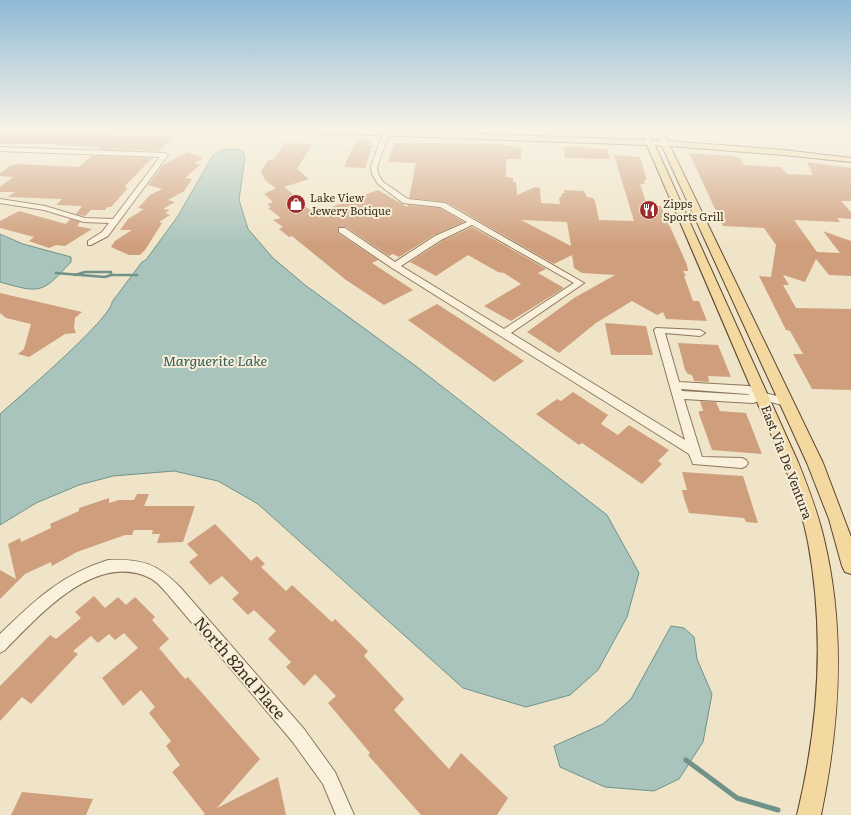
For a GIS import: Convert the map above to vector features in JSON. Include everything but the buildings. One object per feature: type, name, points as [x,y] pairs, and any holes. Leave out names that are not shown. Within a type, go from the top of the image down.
[{"type":"main road","name":"East Via De Ventura","points":[[667,169],[761,396],[790,462],[816,539],[826,597],[829,662],[827,712],[821,762],[809,815]]},
{"type":"main road","name":"East Via De Ventura","points":[[670,169],[787,402],[827,490],[851,566]]},
{"type":"street","points":[[91,243],[105,234],[154,169]]},
{"type":"street","points":[[374,169],[380,183],[406,201],[442,205],[471,223],[580,283],[504,333]]},
{"type":"street","points":[[0,201],[45,208],[73,218],[84,220],[114,221]]},
{"type":"street","points":[[395,266],[438,238],[471,223]]},
{"type":"street","points":[[342,230],[395,266],[694,451]]},
{"type":"street","points":[[700,333],[659,330],[697,461],[742,463]]},
{"type":"street","points":[[676,390],[752,399],[761,396],[787,402]]},
{"type":"street","name":"North 82nd Place","points":[[0,645],[47,601],[73,580],[102,568],[117,565],[134,566],[154,573],[168,584],[298,735],[329,778],[345,815]]},
{"type":"water","name":"Marguerite Lake","points":[[205,169],[243,169],[239,200],[248,229],[273,258],[305,285],[417,367],[607,515],[639,573],[627,617],[598,670],[570,695],[526,707],[463,688],[258,504],[218,481],[174,471],[113,476],[79,485],[36,503],[0,525],[0,414],[81,341],[97,324],[178,216]]},
{"type":"water","points":[[0,234],[23,244],[71,257],[71,262],[54,280],[40,288],[25,288],[0,282]]},
{"type":"water","points":[[671,626],[684,628],[694,637],[697,659],[712,694],[703,742],[679,779],[654,791],[605,787],[560,767],[554,746],[603,724],[631,699]]},
{"type":"waterway","points":[[76,275],[85,272],[111,272],[111,275]]},
{"type":"waterway","points":[[56,273],[76,275]]},
{"type":"waterway","points":[[76,275],[105,277],[111,275]]},
{"type":"waterway","points":[[111,275],[137,275]]},
{"type":"waterway","points":[[686,760],[737,798],[778,810]]},
{"type":"place","name":"Lake View Jewery Botique","points":[[296,204]]},
{"type":"place","name":"Zipps Sports Grill","points":[[649,210]]}]
